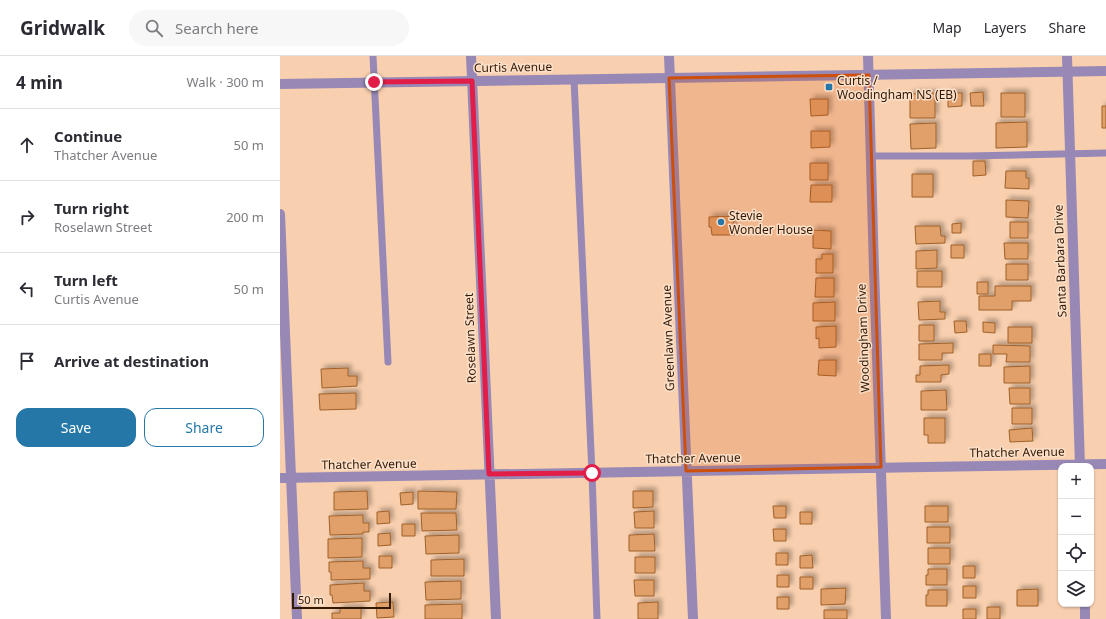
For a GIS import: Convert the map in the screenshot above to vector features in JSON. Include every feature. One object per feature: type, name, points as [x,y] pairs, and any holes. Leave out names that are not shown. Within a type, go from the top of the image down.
[{"type":"street","name":"Roselawn Street","points":[[471,56],[496,619]]},
{"type":"street","name":"Greenlawn Avenue","points":[[668,56],[693,619]]},
{"type":"street","name":"Woodingham Drive","points":[[868,56],[886,619]]},
{"type":"street","name":"Santa Barbara Drive","points":[[1067,56],[1080,463]]},
{"type":"street","name":"Curtis Avenue","points":[[280,84],[1106,71]]},
{"type":"street","points":[[280,214],[297,619]]},
{"type":"street","name":"Thatcher Avenue","points":[[1094,464],[1106,464]]},
{"type":"street","name":"Thatcher Avenue","points":[[280,478],[1058,465]]},
{"type":"street","points":[[1085,607],[1085,619]]},
{"type":"lane","points":[[373,56],[388,362]]},
{"type":"lane","points":[[574,79],[592,473],[597,619]]},
{"type":"lane","points":[[871,156],[968,156],[1106,153]]},
{"type":"highlighted area","points":[[869,75],[881,467],[686,471],[669,78]]},
{"type":"building","points":[[983,92],[984,106],[971,106],[970,93]]},
{"type":"building","points":[[935,93],[935,118],[910,118],[910,94]]},
{"type":"building","points":[[948,93],[962,93],[962,106],[948,107]]},
{"type":"building","points":[[1001,93],[1025,93],[1025,117],[1001,117]]},
{"type":"building","points":[[810,99],[828,99],[828,115],[811,116]]},
{"type":"building","points":[[1102,106],[1106,106],[1106,128],[1102,128]]},
{"type":"building","points":[[1027,122],[1027,147],[996,148],[996,123]]},
{"type":"building","points":[[936,123],[936,148],[911,149],[910,124]]},
{"type":"building","points":[[811,131],[830,131],[830,147],[811,148]]},
{"type":"building","points":[[973,161],[985,161],[986,175],[973,176]]},
{"type":"building","points":[[810,163],[828,163],[828,180],[810,180]]},
{"type":"building","points":[[1006,171],[1026,171],[1026,178],[1029,178],[1029,189],[1005,188]]},
{"type":"building","points":[[912,174],[933,174],[933,197],[912,197]]},
{"type":"building","points":[[811,185],[832,185],[832,202],[810,202]]},
{"type":"building","points":[[1006,200],[1029,201],[1028,218],[1006,217]]},
{"type":"building","name":"Stevie Wonder House","points":[[733,216],[734,235],[712,235],[711,227],[709,227],[709,217]]},
{"type":"building","points":[[1010,222],[1028,222],[1028,238],[1010,238]]},
{"type":"building","points":[[961,223],[961,233],[952,233],[952,224]]},
{"type":"building","points":[[915,226],[940,226],[941,236],[945,236],[945,243],[916,244]]},
{"type":"building","points":[[813,230],[831,231],[831,249],[813,248]]},
{"type":"building","points":[[1004,243],[1028,243],[1028,259],[1005,259]]},
{"type":"building","points":[[951,245],[964,245],[964,258],[951,258]]},
{"type":"building","points":[[937,250],[937,268],[916,269],[916,251]]},
{"type":"building","points":[[822,254],[833,254],[833,273],[816,273],[816,259],[822,259]]},
{"type":"building","points":[[1006,264],[1028,264],[1028,280],[1006,280]]},
{"type":"building","points":[[917,271],[942,271],[942,287],[917,287]]},
{"type":"building","points":[[816,278],[834,278],[834,297],[815,297]]},
{"type":"building","points":[[977,282],[988,282],[988,294],[977,294]]},
{"type":"building","points":[[995,286],[1031,286],[1031,301],[1012,301],[1012,310],[979,310],[979,296],[995,296]]},
{"type":"building","points":[[940,301],[940,312],[945,312],[945,319],[919,320],[918,302]]},
{"type":"building","points":[[835,302],[835,321],[813,321],[813,303]]},
{"type":"building","points":[[954,321],[966,321],[967,332],[955,333]]},
{"type":"building","points":[[983,322],[995,323],[995,333],[983,332]]},
{"type":"building","points":[[919,325],[934,325],[934,341],[919,341]]},
{"type":"building","points":[[836,326],[836,347],[819,348],[819,338],[816,339],[816,327]]},
{"type":"building","points":[[1008,327],[1032,327],[1032,343],[1008,343]]},
{"type":"building","points":[[953,343],[953,353],[942,353],[942,360],[919,360],[919,344]]},
{"type":"building","points":[[993,345],[1030,346],[1030,362],[1006,362],[1007,354],[993,354]]},
{"type":"building","points":[[979,354],[991,354],[991,366],[979,366]]},
{"type":"building","points":[[819,360],[836,360],[836,376],[818,375]]},
{"type":"building","points":[[949,365],[949,374],[941,375],[941,382],[916,382],[916,375],[920,375],[920,366]]},
{"type":"building","points":[[1030,366],[1030,383],[1004,383],[1004,367]]},
{"type":"building","points":[[348,368],[348,376],[357,376],[357,386],[322,388],[321,369]]},
{"type":"building","points":[[1009,388],[1030,388],[1030,404],[1010,404]]},
{"type":"building","points":[[946,390],[947,410],[921,410],[921,391]]},
{"type":"building","points":[[356,393],[356,409],[320,410],[319,394]]},
{"type":"building","points":[[1012,408],[1032,408],[1032,424],[1012,424]]},
{"type":"building","points":[[924,418],[945,418],[945,443],[928,443],[928,435],[924,435]]},
{"type":"building","points":[[1032,428],[1033,441],[1010,442],[1009,430]]},
{"type":"building","points":[[367,491],[368,509],[334,510],[334,492]]},
{"type":"building","points":[[418,491],[457,492],[456,509],[418,509]]},
{"type":"building","points":[[633,491],[653,491],[653,507],[633,508]]},
{"type":"building","points":[[413,492],[413,504],[401,505],[400,493]]},
{"type":"building","points":[[773,506],[786,506],[786,518],[774,518]]},
{"type":"building","points":[[925,506],[948,506],[948,522],[925,522]]},
{"type":"building","points":[[389,511],[390,523],[377,524],[377,512]]},
{"type":"building","points":[[654,511],[654,528],[635,528],[634,512]]},
{"type":"building","points":[[800,512],[812,512],[812,524],[800,524]]},
{"type":"building","points":[[421,513],[456,513],[457,530],[422,531]]},
{"type":"building","points":[[363,515],[363,523],[369,523],[369,532],[363,532],[363,534],[330,535],[329,516]]},
{"type":"building","points":[[402,524],[415,524],[415,536],[402,536]]},
{"type":"building","points":[[927,527],[950,527],[950,543],[927,543]]},
{"type":"building","points":[[773,529],[786,529],[786,541],[774,541]]},
{"type":"building","points":[[390,533],[391,545],[378,546],[378,534]]},
{"type":"building","points":[[654,534],[655,551],[629,551],[629,535]]},
{"type":"building","points":[[459,535],[459,553],[426,554],[425,536]]},
{"type":"building","points":[[362,538],[362,557],[328,558],[328,539]]},
{"type":"building","points":[[928,548],[950,548],[950,564],[928,564]]},
{"type":"building","points":[[776,553],[788,553],[788,565],[776,565]]},
{"type":"building","points":[[812,555],[813,568],[800,568],[800,556]]},
{"type":"building","points":[[379,556],[392,556],[392,568],[379,568]]},
{"type":"building","points":[[635,557],[655,557],[655,573],[635,573]]},
{"type":"building","points":[[464,559],[464,576],[431,576],[431,560]]},
{"type":"building","points":[[363,561],[363,568],[370,568],[370,579],[331,580],[329,562]]},
{"type":"building","points":[[963,566],[975,566],[975,578],[963,578]]},
{"type":"building","points":[[928,569],[947,569],[947,585],[926,585],[926,575],[928,575]]},
{"type":"building","points":[[777,575],[789,575],[789,587],[777,587]]},
{"type":"building","points":[[800,577],[813,577],[813,589],[800,589]]},
{"type":"building","points":[[634,580],[654,580],[654,596],[635,596]]},
{"type":"building","points":[[461,581],[461,599],[426,600],[425,582]]},
{"type":"building","points":[[364,583],[364,591],[370,591],[370,601],[333,603],[332,595],[330,595],[330,585]]},
{"type":"building","points":[[963,586],[976,586],[976,598],[963,598]]},
{"type":"building","points":[[846,588],[845,604],[821,605],[821,589]]},
{"type":"building","points":[[1038,589],[1038,606],[1017,606],[1017,590]]},
{"type":"building","points":[[928,590],[947,590],[947,606],[926,606],[926,595],[928,595]]},
{"type":"building","points":[[777,597],[789,597],[789,609],[777,609]]},
{"type":"building","points":[[393,602],[394,617],[377,618],[376,603]]},
{"type":"building","points":[[658,602],[658,619],[638,619],[638,603]]},
{"type":"building","points":[[462,604],[462,619],[425,619],[425,605]]},
{"type":"building","points":[[987,607],[1000,607],[1000,619],[987,619]]},
{"type":"building","points":[[340,608],[361,608],[361,619],[332,619],[332,613],[340,613]]},
{"type":"building","points":[[963,609],[976,609],[976,619],[963,619]]},
{"type":"building","points":[[824,610],[847,610],[847,619],[824,619]]},
{"type":"place","name":"Curtis / Woodingham NS (EB)","points":[[829,87]]},
{"type":"place","name":"Stevie Wonder House","points":[[721,222]]},
{"type":"route","points":[[374,82],[472,81],[489,474],[592,473]]}]
